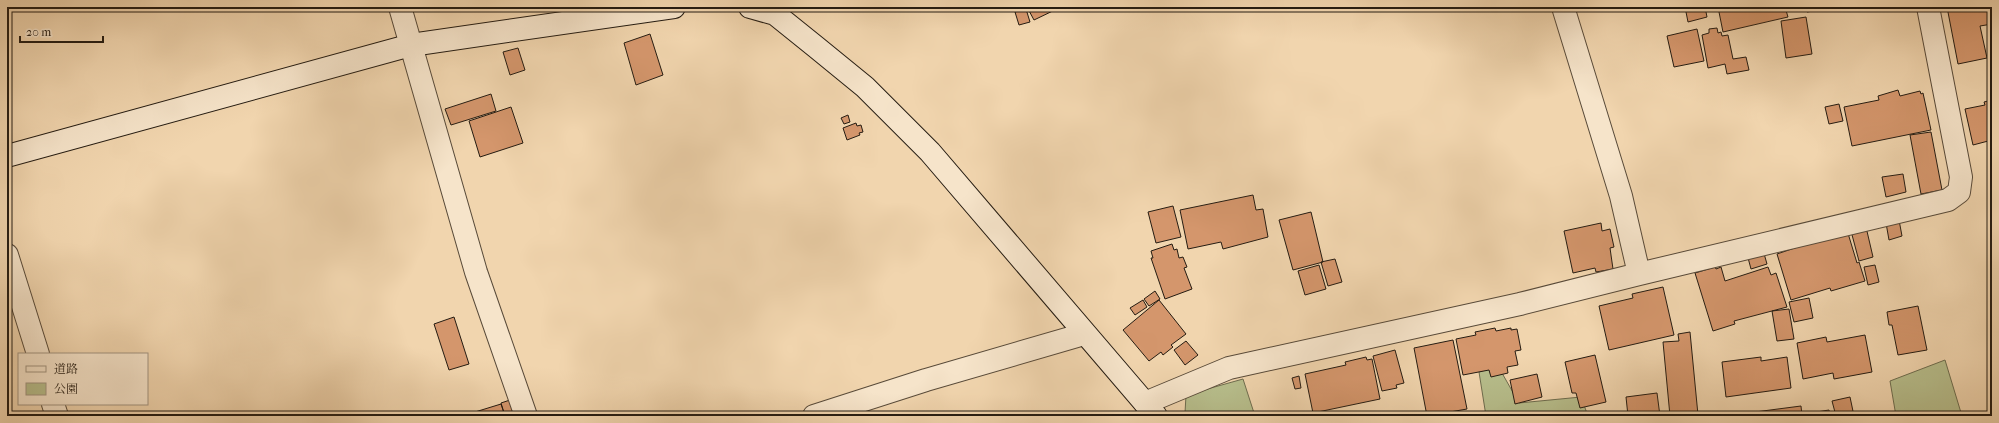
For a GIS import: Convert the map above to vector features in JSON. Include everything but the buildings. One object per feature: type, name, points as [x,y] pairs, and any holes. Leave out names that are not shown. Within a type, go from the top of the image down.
[{"type":"street","points":[[400,7],[476,272],[526,416]]},
{"type":"street","points":[[7,156],[411,45],[674,7]]},
{"type":"street","points":[[750,7],[780,11],[865,87],[930,152],[1084,334],[1150,409],[1230,368],[1520,304],[1948,200],[1959,192],[1961,178],[1928,7]]},
{"type":"street","points":[[1563,7],[1621,196],[1639,274]]},
{"type":"street","points":[[7,255],[38,353]]},
{"type":"street","points":[[814,416],[926,380],[1084,334]]},
{"type":"street","points":[[54,405],[57,416]]},
{"type":"green space","points":[[1945,360],[1962,416],[1896,416],[1890,381]]},
{"type":"green space","points":[[1498,366],[1519,403],[1581,397],[1588,416],[1486,416],[1479,372]]},
{"type":"green space","points":[[1243,379],[1255,416],[1189,416],[1185,413],[1186,395]]}]
